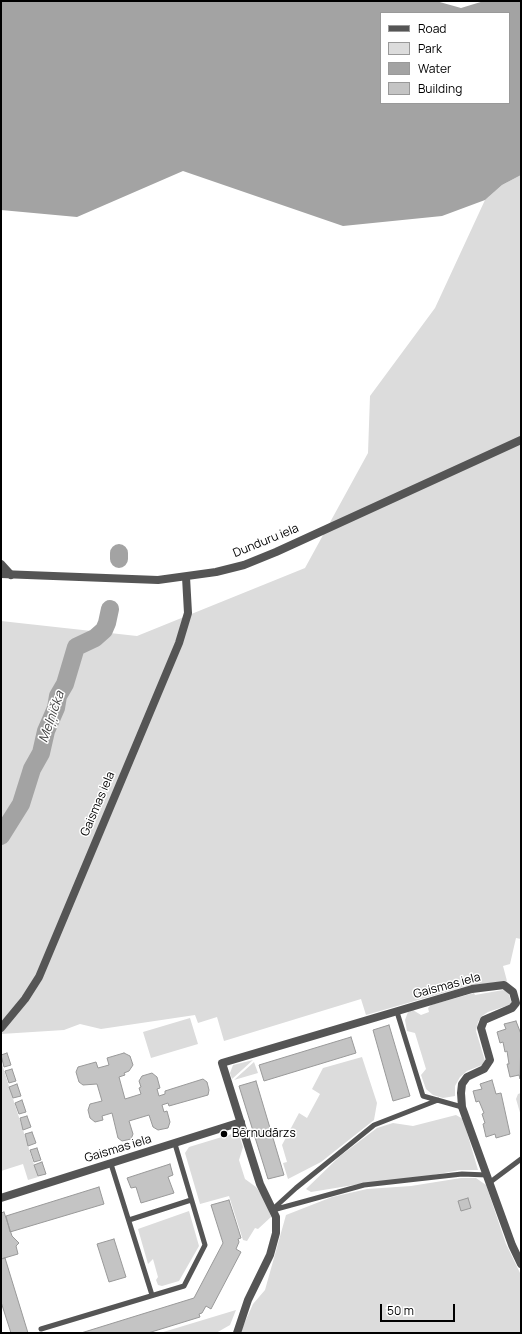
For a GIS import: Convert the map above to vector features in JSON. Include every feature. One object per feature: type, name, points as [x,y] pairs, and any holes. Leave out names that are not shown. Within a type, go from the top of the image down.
[{"type":"street","name":"Dunduru iela","points":[[1,574],[158,580],[186,577],[244,565],[276,552],[521,440]]},
{"type":"street","points":[[1,564],[12,574]]},
{"type":"street","name":"Gaismas iela","points":[[1,1028],[25,999],[39,977],[179,643],[188,613],[186,577]]},
{"type":"street","name":"Gaismas iela","points":[[274,1214],[260,1184],[222,1064],[472,990],[504,985],[513,992],[516,1003],[512,1008],[484,1020],[481,1028],[490,1060],[484,1069],[467,1077],[462,1084],[462,1107],[512,1245],[521,1264]]},
{"type":"street","name":"Gaismas iela","points":[[1,1198],[241,1122]]},
{"type":"street","points":[[237,1333],[248,1300],[270,1255],[276,1233],[274,1214]]},
{"type":"lane","points":[[397,1012],[424,1096],[462,1107]]},
{"type":"lane","points":[[274,1214],[296,1188],[374,1125],[438,1100]]},
{"type":"lane","points":[[41,1329],[184,1286],[205,1245],[174,1144]]},
{"type":"lane","points":[[274,1214],[364,1185],[462,1174],[488,1179],[521,1159]]},
{"type":"lane","points":[[111,1164],[152,1295]]},
{"type":"lane","points":[[129,1220],[192,1200]]},
{"type":"green space","points":[[521,175],[521,939],[516,938],[510,964],[503,966],[507,981],[467,986],[366,1015],[361,999],[224,1041],[217,1017],[198,1023],[195,1015],[101,1029],[80,1024],[64,1030],[1,1034],[1,621],[137,636],[305,568],[368,453],[370,396],[435,308],[485,200],[502,185]]},
{"type":"green space","points":[[503,990],[508,992],[512,1004],[488,1012],[482,1016],[478,1022],[476,1031],[485,1061],[482,1065],[467,1071],[460,1077],[455,1086],[455,1096],[443,1098],[433,1095],[426,1089],[421,1075],[426,1069],[415,1033],[407,1031],[405,1020],[408,1012],[413,1010],[421,1015],[429,1012],[428,1008],[431,1005],[474,993],[475,995]]},
{"type":"green space","points":[[190,1018],[198,1044],[151,1058],[143,1032]]},
{"type":"green space","points":[[362,1057],[377,1103],[374,1120],[321,1162],[288,1179],[283,1163],[287,1162],[282,1145],[299,1113],[307,1118],[320,1094],[312,1089],[323,1068]]},
{"type":"green space","points":[[253,1060],[232,1079],[230,1073],[233,1065]]},
{"type":"green space","points":[[1,1061],[38,1177],[28,1180],[23,1164],[1,1171]]},
{"type":"green space","points":[[254,1062],[258,1073],[234,1080]]},
{"type":"green space","points":[[521,1093],[521,1116],[516,1099],[518,1094]]},
{"type":"green space","points":[[456,1115],[463,1119],[478,1170],[460,1170],[417,1178],[366,1183],[311,1192],[306,1189],[340,1156],[377,1128],[393,1123],[413,1126]]},
{"type":"green space","points":[[235,1133],[239,1135],[243,1147],[239,1160],[245,1179],[256,1187],[265,1200],[271,1217],[258,1229],[255,1228],[247,1241],[243,1240],[229,1196],[200,1204],[185,1153],[189,1147]]},
{"type":"green space","points":[[461,1178],[476,1178],[486,1185],[506,1244],[521,1275],[521,1333],[240,1333],[253,1304],[265,1290],[286,1215],[332,1197],[367,1189],[411,1186]]},
{"type":"green space","points":[[189,1211],[199,1246],[179,1281],[162,1286],[158,1285],[156,1280],[158,1277],[153,1259],[148,1264],[138,1229]]},
{"type":"green space","points":[[236,1310],[230,1325],[216,1333],[160,1333]]},
{"type":"water","points":[[1,1],[436,1],[461,8],[484,1],[521,1],[521,175],[502,185],[485,200],[442,216],[343,226],[183,171],[77,217],[1,210]]},
{"type":"building","points":[[516,1021],[521,1034],[520,1079],[519,1075],[510,1077],[507,1064],[509,1064],[507,1051],[505,1052],[503,1042],[500,1043],[497,1032],[506,1029],[504,1024]]},
{"type":"building","points":[[389,1025],[410,1096],[393,1101],[373,1030]]},
{"type":"building","points":[[351,1037],[356,1053],[264,1081],[259,1065]]},
{"type":"building","points":[[7,1053],[11,1065],[4,1067],[1,1055]]},
{"type":"building","points":[[124,1053],[130,1056],[133,1065],[129,1071],[124,1073],[125,1075],[119,1077],[125,1099],[141,1094],[139,1081],[142,1076],[152,1073],[157,1077],[160,1088],[157,1089],[159,1096],[165,1094],[165,1091],[203,1079],[207,1082],[209,1090],[208,1095],[169,1106],[168,1103],[162,1105],[164,1112],[167,1111],[170,1122],[168,1128],[158,1130],[153,1127],[149,1115],[129,1121],[133,1134],[131,1139],[122,1141],[118,1138],[112,1113],[102,1116],[103,1120],[95,1122],[90,1118],[88,1110],[90,1104],[102,1101],[97,1084],[83,1085],[79,1082],[76,1072],[78,1067],[96,1062],[98,1068],[109,1065],[107,1058]]},
{"type":"building","points":[[12,1069],[16,1081],[9,1083],[5,1071]]},
{"type":"building","points":[[492,1080],[496,1094],[501,1093],[510,1134],[496,1138],[495,1134],[486,1137],[483,1124],[485,1123],[482,1114],[484,1113],[479,1101],[476,1102],[473,1091],[482,1089],[480,1084]]},
{"type":"building","points":[[256,1081],[284,1175],[268,1179],[239,1086]]},
{"type":"building","points":[[17,1084],[21,1096],[13,1098],[9,1087]]},
{"type":"building","points":[[22,1100],[26,1112],[19,1114],[15,1103]]},
{"type":"building","points":[[27,1116],[31,1127],[23,1130],[20,1118]]},
{"type":"building","points":[[32,1132],[36,1143],[28,1146],[25,1134]]},
{"type":"building","points":[[37,1148],[41,1160],[34,1162],[30,1150]]},
{"type":"building","points":[[42,1162],[46,1174],[38,1176],[34,1165]]},
{"type":"building","points":[[170,1164],[173,1175],[168,1177],[174,1193],[141,1203],[136,1187],[131,1188],[127,1178]]},
{"type":"building","points":[[99,1187],[104,1204],[10,1232],[6,1216]]},
{"type":"building","points":[[468,1198],[471,1208],[461,1211],[458,1201]]},
{"type":"building","points":[[229,1200],[241,1238],[238,1239],[239,1242],[236,1249],[241,1252],[211,1309],[206,1306],[202,1313],[199,1314],[200,1317],[148,1333],[81,1333],[194,1298],[223,1243],[211,1205]]},
{"type":"building","points":[[4,1212],[12,1236],[19,1243],[16,1246],[18,1254],[1,1259],[1,1213]]},
{"type":"building","points":[[114,1239],[126,1277],[109,1282],[97,1244]]},
{"type":"building","points":[[5,1258],[28,1333],[11,1333],[1,1302],[1,1259]]},
{"type":"waterway","name":"Meļņička","points":[[119,553],[119,559]]},
{"type":"waterway","name":"Meļņička","points":[[1,836],[21,804],[32,769],[41,753],[46,731],[56,708],[58,696],[65,684],[76,647],[95,638],[104,630],[110,609]]},
{"type":"place","name":"Bērnudārzs","points":[[224,1134]]}]
